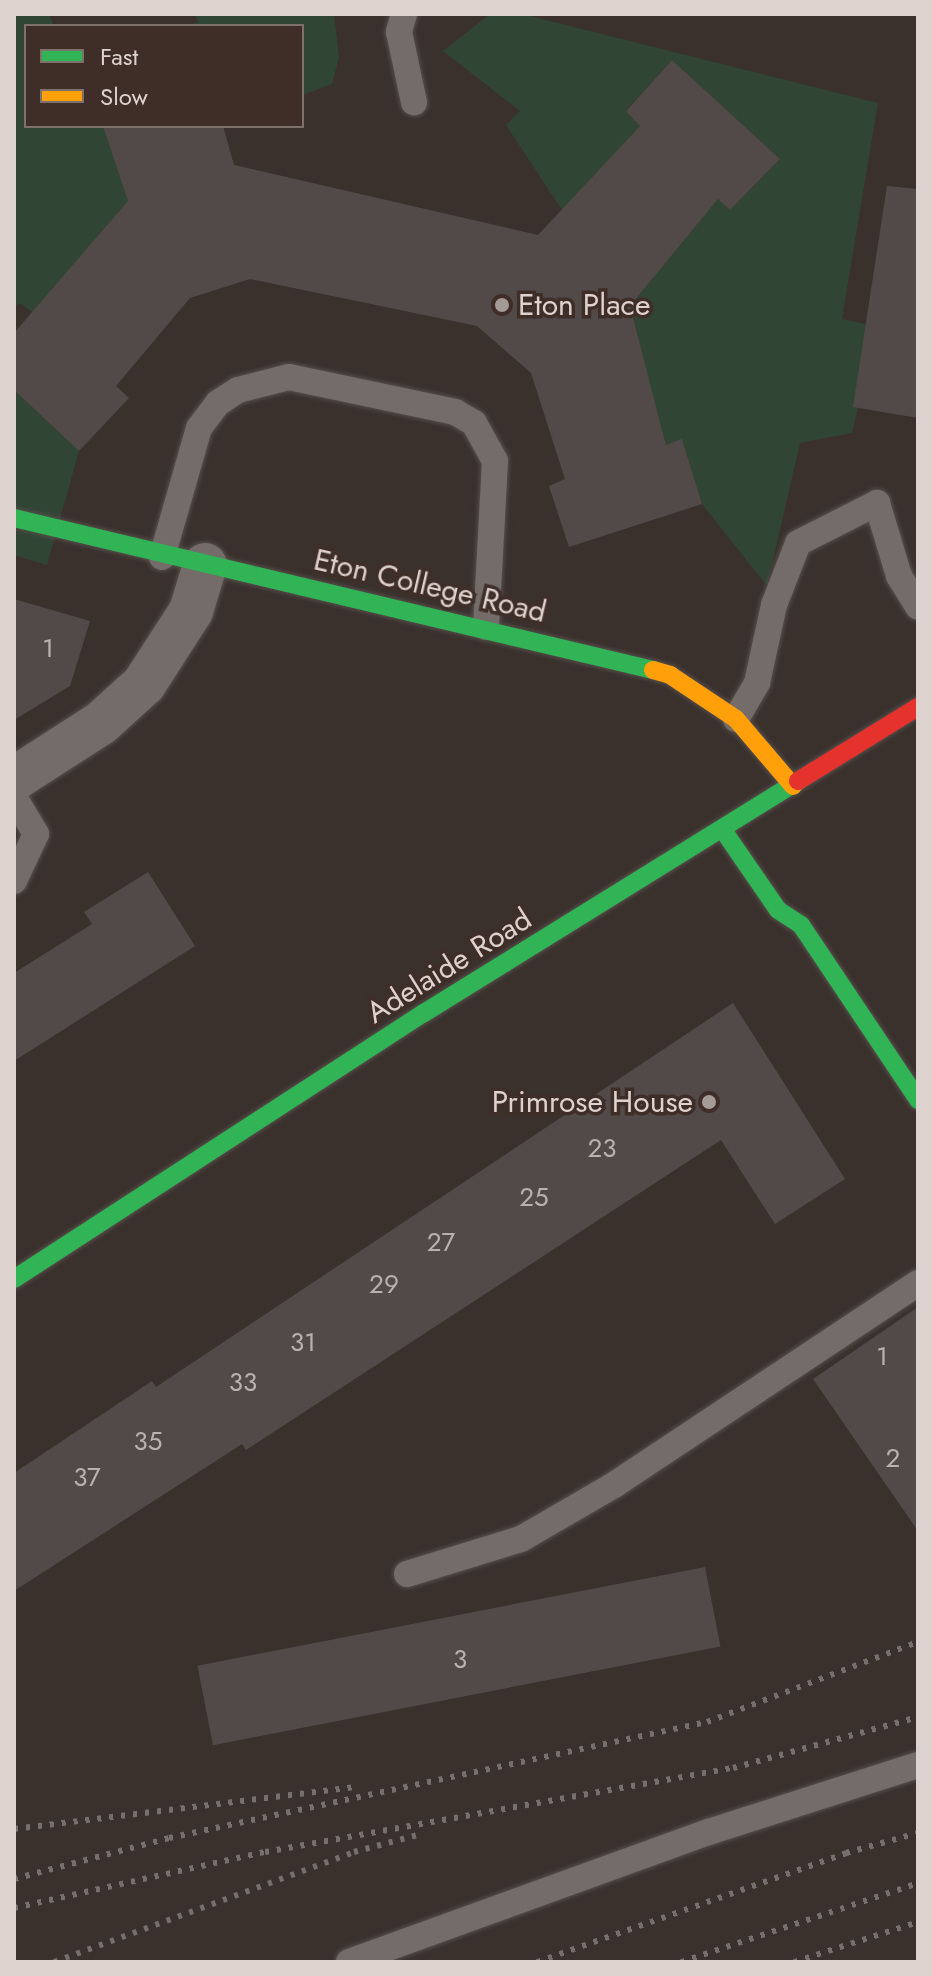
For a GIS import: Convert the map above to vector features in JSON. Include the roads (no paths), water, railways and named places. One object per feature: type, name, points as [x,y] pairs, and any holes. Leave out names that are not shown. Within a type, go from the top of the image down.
[{"type":"street","name":"Eton College Road","points":[[14,518],[162,557],[486,627],[670,675],[736,719],[793,786]]},
{"type":"street","points":[[14,779],[101,723],[144,684],[191,611],[205,565]]},
{"type":"street","name":"Adelaide Road","points":[[14,1279],[424,1013],[918,707]]},
{"type":"street","points":[[723,830],[778,910],[801,925],[918,1100]]},
{"type":"lane","points":[[404,14],[399,32],[414,102]]},
{"type":"lane","points":[[162,557],[199,428],[218,403],[238,390],[289,377],[455,412],[474,423],[495,461],[486,627]]},
{"type":"lane","points":[[736,719],[757,683],[774,605],[798,543],[877,503],[899,576],[918,607]]},
{"type":"lane","points":[[14,797],[36,834],[14,881]]},
{"type":"lane","points":[[407,1574],[521,1539],[614,1485],[918,1283]]},
{"type":"lane","points":[[349,1962],[709,1832],[918,1765]]},
{"type":"railway","points":[[14,1879],[169,1838],[707,1722],[918,1642]]},
{"type":"railway","points":[[14,1908],[265,1852],[733,1768],[918,1717]]},
{"type":"railway","points":[[14,1829],[355,1787]]},
{"type":"railway","points":[[537,1962],[846,1853],[918,1833]]},
{"type":"railway","points":[[54,1962],[354,1852],[421,1834]]},
{"type":"railway","points":[[681,1962],[918,1883]]},
{"type":"railway","points":[[794,1962],[918,1922]]},
{"type":"place","name":"Eton Place","points":[[502,305]]},
{"type":"place","name":"Primrose House","points":[[709,1102]]}]
